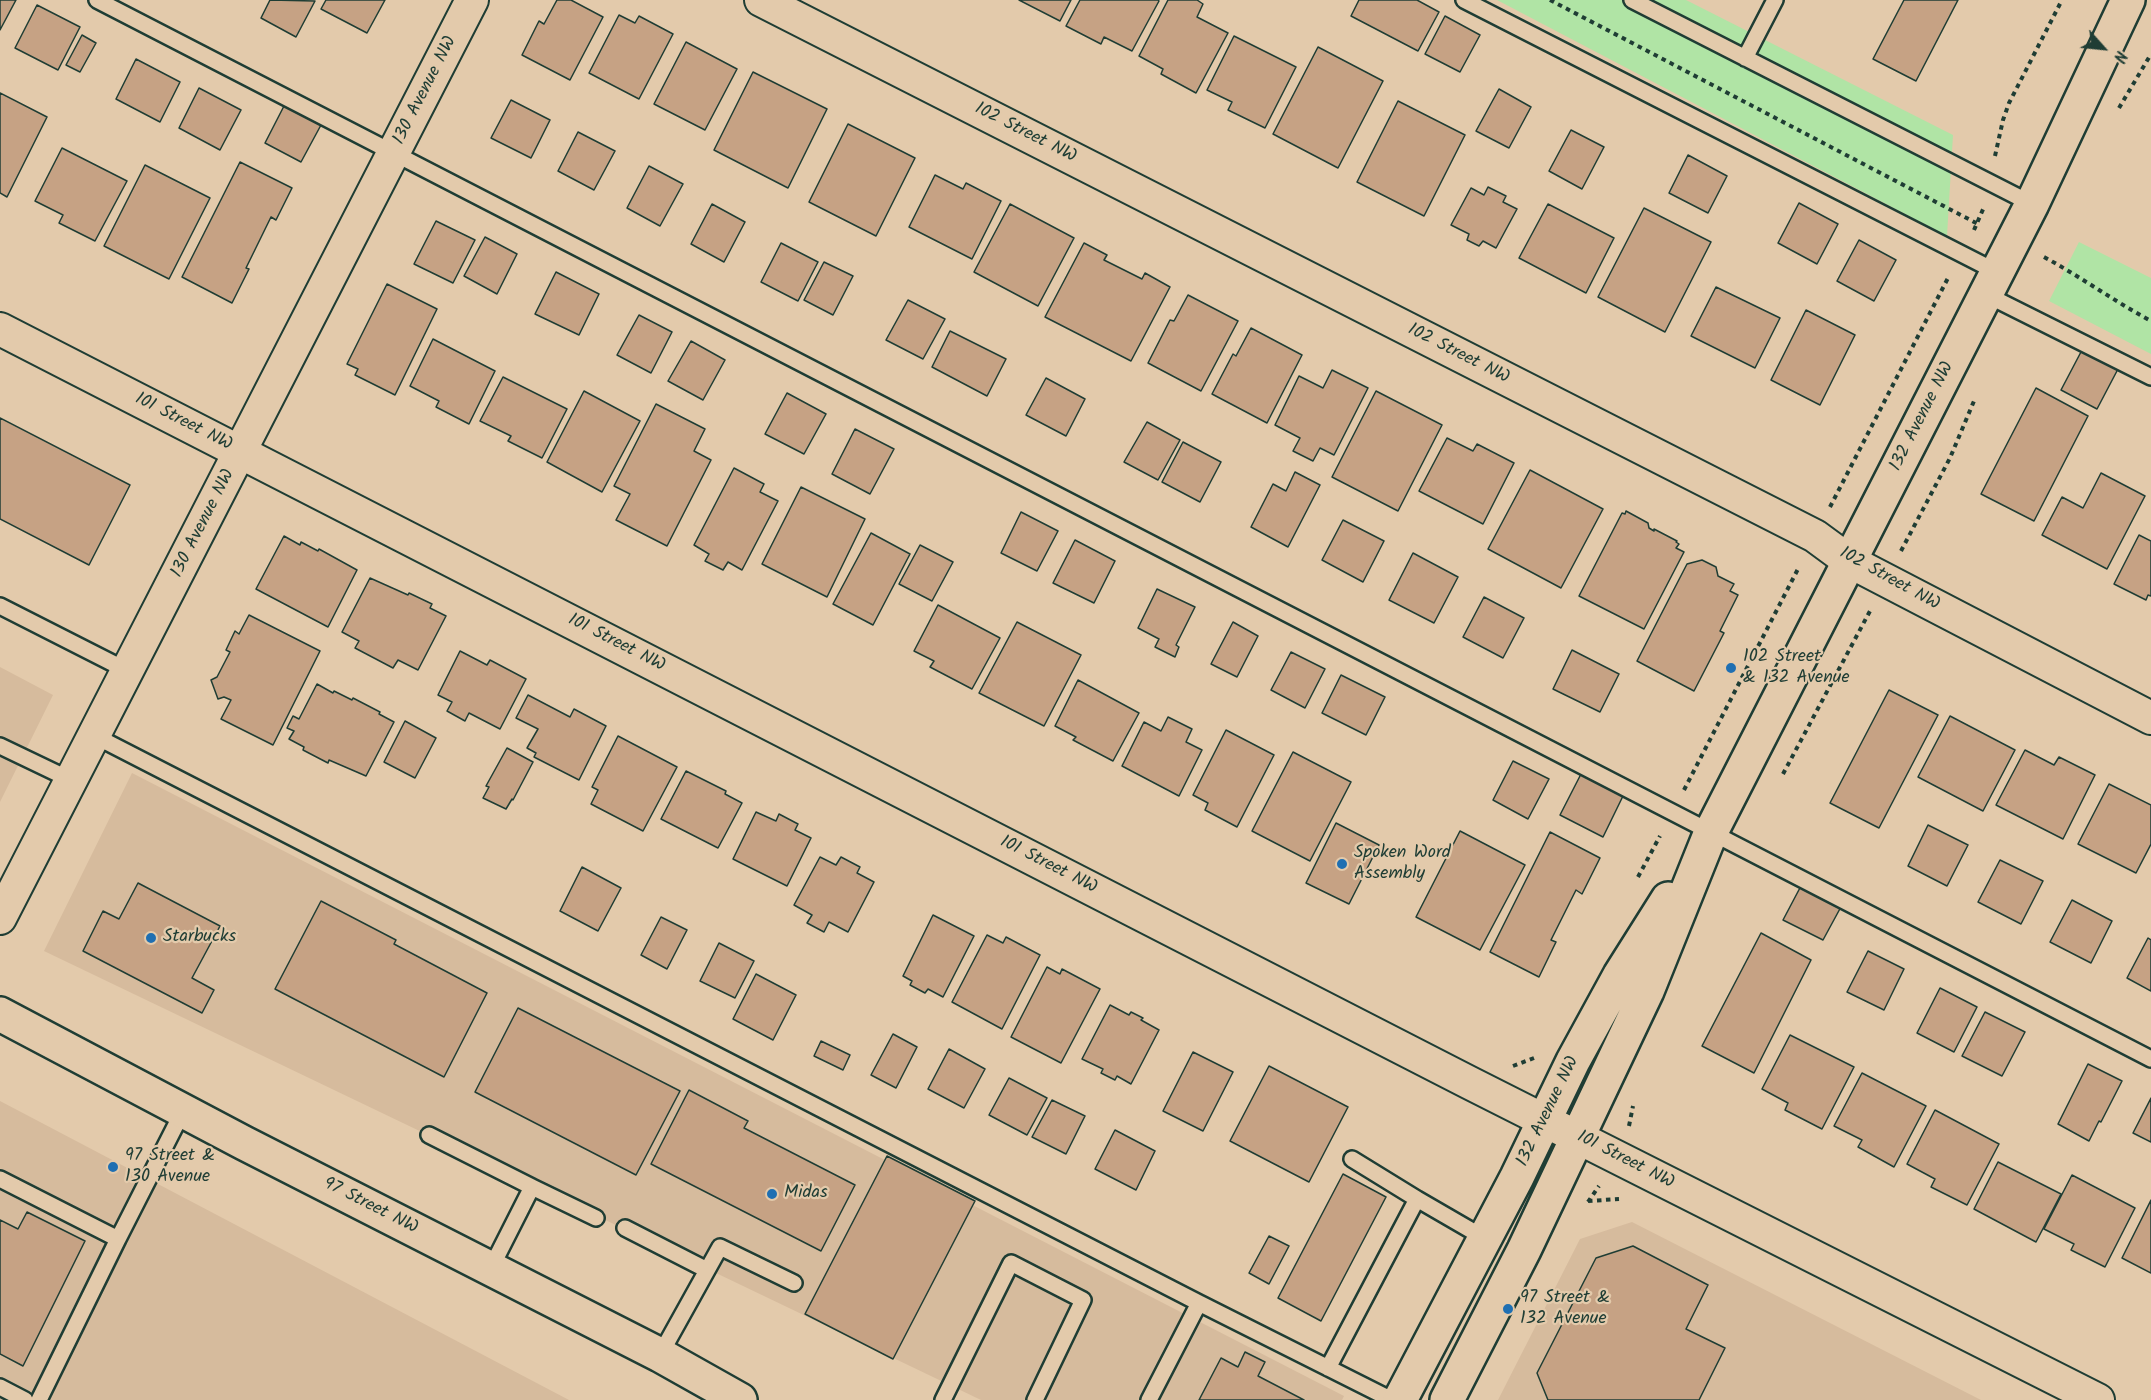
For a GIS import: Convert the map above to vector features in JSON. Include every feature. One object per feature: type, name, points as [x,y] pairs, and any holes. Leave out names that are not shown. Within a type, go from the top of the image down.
[{"type":"street","name":"130 Avenue NW","points":[[0,918],[472,0]]},
{"type":"street","name":"102 Street NW","points":[[761,0],[1815,536],[1850,561],[2151,718]]},
{"type":"street","name":"132 Avenue NW","points":[[1400,1400],[1486,1239],[1573,1061],[1620,975],[1711,831],[2032,204],[2128,0]]},
{"type":"street","name":"101 Street NW","points":[[0,329],[1577,1137],[2098,1400]]},
{"type":"street","name":"132 Avenue NW","points":[[1447,1400],[1524,1250],[1647,991],[1711,831]]},
{"type":"street","name":"97 Street NW","points":[[0,1014],[183,1111],[660,1355],[740,1400]]},
{"type":"lane","points":[[97,0],[2151,1059]]},
{"type":"lane","points":[[1464,0],[1991,283],[2151,376]]},
{"type":"lane","points":[[1632,0],[2032,204]]},
{"type":"lane","points":[[1745,58],[1775,0]]},
{"type":"lane","points":[[0,606],[128,671]]},
{"type":"lane","points":[[95,735],[1198,1303],[1392,1400]]},
{"type":"lane","points":[[0,746],[71,780]]},
{"type":"lane","points":[[39,1400],[117,1239],[183,1111]]},
{"type":"lane","points":[[429,1135],[596,1218]]},
{"type":"lane","points":[[1352,1159],[1486,1239]]},
{"type":"lane","points":[[0,1179],[117,1239]]},
{"type":"lane","points":[[490,1268],[532,1187]]},
{"type":"lane","points":[[1328,1368],[1417,1199]]},
{"type":"lane","points":[[626,1228],[707,1270]]},
{"type":"lane","points":[[660,1355],[720,1246],[794,1282]]},
{"type":"lane","points":[[943,1400],[1011,1263],[1083,1300],[1035,1400]]},
{"type":"lane","points":[[1149,1400],[1198,1303]]},
{"type":"lane","points":[[0,1387],[25,1400]]},
{"type":"path","points":[[1550,0],[1987,228]]},
{"type":"path","points":[[2040,255],[2084,279],[2115,302],[2151,321]]},
{"type":"shaded area","points":[[0,667],[53,695],[0,802]]},
{"type":"shaded area","points":[[132,773],[1344,1396],[1342,1400],[981,1400],[44,951]]},
{"type":"shaded area","points":[[0,1101],[569,1400],[0,1400]]},
{"type":"shaded area","points":[[1632,1222],[1981,1400],[1498,1400],[1580,1239]]},
{"type":"green space","points":[[1497,0],[1686,0],[1953,135],[1947,236]]},
{"type":"green space","points":[[2079,242],[2151,278],[2151,354],[2049,301]]},
{"type":"building","points":[[0,0],[16,0],[0,30]]},
{"type":"building","points":[[270,0],[315,1],[296,37],[261,18]]},
{"type":"building","points":[[326,0],[385,0],[367,33],[321,9]]},
{"type":"building","points":[[557,0],[571,0],[603,17],[570,80],[522,55],[539,21],[544,24]]},
{"type":"building","points":[[1019,0],[1071,0],[1060,21]]},
{"type":"building","points":[[1080,0],[1159,1],[1132,51],[1104,37],[1101,44],[1066,26]]},
{"type":"building","points":[[1168,0],[1197,0],[1203,4],[1197,17],[1228,33],[1196,93],[1161,74],[1163,69],[1139,56]]},
{"type":"building","points":[[1359,0],[1417,0],[1439,12],[1418,51],[1351,16]]},
{"type":"building","points":[[1904,0],[1958,0],[1916,81],[1873,59]]},
{"type":"building","points":[[37,5],[80,27],[58,70],[15,48]]},
{"type":"building","points":[[619,15],[635,23],[639,16],[673,34],[639,99],[589,73]]},
{"type":"building","points":[[1445,16],[1480,35],[1460,72],[1425,54]]},
{"type":"building","points":[[82,35],[96,43],[80,72],[66,65]]},
{"type":"building","points":[[1234,36],[1296,67],[1265,128],[1228,110],[1232,102],[1207,90]]},
{"type":"building","points":[[686,42],[737,69],[705,130],[654,104]]},
{"type":"building","points":[[1318,47],[1383,81],[1338,168],[1273,134]]},
{"type":"building","points":[[136,59],[180,82],[160,122],[116,99]]},
{"type":"building","points":[[753,72],[827,109],[788,188],[714,150]]},
{"type":"building","points":[[199,88],[241,110],[220,150],[179,128]]},
{"type":"building","points":[[1499,89],[1531,107],[1509,148],[1476,131]]},
{"type":"building","points":[[0,93],[47,117],[7,197],[0,193]]},
{"type":"building","points":[[511,100],[550,120],[531,158],[491,138]]},
{"type":"building","points":[[1398,101],[1465,135],[1424,216],[1357,182]]},
{"type":"building","points":[[284,106],[321,125],[301,162],[265,143]]},
{"type":"building","points":[[848,124],[915,158],[876,236],[809,202]]},
{"type":"building","points":[[1571,130],[1604,147],[1582,189],[1549,171]]},
{"type":"building","points":[[578,132],[615,151],[594,190],[558,171]]},
{"type":"building","points":[[62,148],[127,181],[95,241],[59,223],[63,215],[35,201]]},
{"type":"building","points":[[1688,155],[1727,176],[1708,213],[1669,193]]},
{"type":"building","points":[[240,162],[292,188],[276,220],[271,217],[232,303],[182,277]]},
{"type":"building","points":[[145,165],[210,198],[169,279],[104,246]]},
{"type":"building","points":[[649,166],[683,184],[660,226],[627,208]]},
{"type":"building","points":[[935,175],[963,189],[966,183],[1001,201],[972,259],[909,227]]},
{"type":"building","points":[[1488,187],[1506,196],[1503,202],[1517,209],[1496,248],[1483,241],[1479,246],[1467,240],[1469,234],[1451,225],[1471,188],[1484,195]]},
{"type":"building","points":[[1799,203],[1838,224],[1817,264],[1778,243]]},
{"type":"building","points":[[712,204],[745,222],[724,262],[691,244]]},
{"type":"building","points":[[1010,204],[1074,238],[1038,306],[974,272]]},
{"type":"building","points":[[1548,204],[1614,238],[1586,293],[1519,258]]},
{"type":"building","points":[[1644,208],[1711,242],[1665,332],[1598,297]]},
{"type":"building","points":[[436,221],[475,240],[453,283],[414,264]]},
{"type":"building","points":[[485,237],[517,254],[497,294],[464,276]]},
{"type":"building","points":[[1859,240],[1896,260],[1874,301],[1837,281]]},
{"type":"building","points":[[781,243],[818,262],[798,301],[761,282]]},
{"type":"building","points":[[1084,243],[1107,255],[1104,260],[1142,279],[1145,273],[1170,287],[1131,361],[1045,317]]},
{"type":"building","points":[[824,262],[853,276],[833,315],[804,300]]},
{"type":"building","points":[[556,272],[599,294],[579,335],[535,314]]},
{"type":"building","points":[[387,284],[437,309],[395,395],[355,375],[358,369],[347,364]]},
{"type":"building","points":[[1716,287],[1780,318],[1755,368],[1691,336]]},
{"type":"building","points":[[1188,295],[1238,321],[1201,391],[1148,363],[1170,320],[1174,321]]},
{"type":"building","points":[[908,300],[945,319],[923,359],[886,340]]},
{"type":"building","points":[[1806,310],[1855,335],[1820,405],[1771,380]]},
{"type":"building","points":[[639,315],[672,332],[651,373],[617,355]]},
{"type":"building","points":[[1251,328],[1302,355],[1267,423],[1212,394],[1233,354],[1236,356]]},
{"type":"building","points":[[950,331],[1006,359],[987,396],[932,367]]},
{"type":"building","points":[[433,339],[495,371],[469,424],[436,407],[439,401],[410,386]]},
{"type":"building","points":[[691,341],[725,360],[703,400],[668,381]]},
{"type":"building","points":[[2082,350],[2118,369],[2097,409],[2061,390]]},
{"type":"building","points":[[1332,370],[1368,388],[1334,455],[1320,448],[1313,461],[1293,451],[1300,438],[1275,425],[1299,376],[1323,388]]},
{"type":"building","points":[[503,377],[567,409],[542,458],[508,441],[511,436],[480,421]]},
{"type":"building","points":[[1046,378],[1085,399],[1066,436],[1026,415]]},
{"type":"building","points":[[2036,388],[2088,416],[2034,521],[1981,494]]},
{"type":"building","points":[[584,391],[640,421],[602,492],[547,462]]},
{"type":"building","points":[[1376,391],[1442,425],[1398,511],[1332,477]]},
{"type":"building","points":[[787,393],[826,414],[804,454],[765,434]]},
{"type":"building","points":[[656,404],[705,429],[694,451],[711,460],[667,546],[616,520],[630,494],[614,486]]},
{"type":"building","points":[[0,418],[130,485],[89,565],[0,519]]},
{"type":"building","points":[[1147,422],[1180,440],[1158,480],[1124,462]]},
{"type":"building","points":[[855,429],[894,449],[870,494],[832,474]]},
{"type":"building","points":[[1447,438],[1473,451],[1477,444],[1514,463],[1483,524],[1419,491]]},
{"type":"building","points":[[1183,442],[1221,462],[1200,502],[1162,482]]},
{"type":"building","points":[[734,468],[764,484],[760,492],[778,501],[742,570],[728,562],[723,570],[705,561],[709,554],[694,545]]},
{"type":"building","points":[[1530,470],[1603,509],[1561,588],[1488,549]]},
{"type":"building","points":[[1295,472],[1320,485],[1288,547],[1251,527],[1273,484],[1286,491]]},
{"type":"building","points":[[2101,473],[2145,496],[2107,569],[2042,535],[2062,497],[2083,508]]},
{"type":"building","points":[[801,487],[865,519],[827,597],[762,564]]},
{"type":"building","points":[[1626,511],[1648,523],[1649,528],[1654,531],[1654,529],[1677,541],[1679,544],[1676,548],[1684,552],[1644,629],[1579,596],[1622,513],[1625,514]]},
{"type":"building","points":[[1021,512],[1058,531],[1037,571],[1001,553]]},
{"type":"building","points":[[1343,520],[1384,541],[1363,582],[1322,560]]},
{"type":"building","points":[[871,533],[910,554],[873,625],[833,604]]},
{"type":"building","points":[[2139,535],[2151,541],[2151,596],[2148,595],[2146,600],[2114,584]]},
{"type":"building","points":[[284,536],[300,545],[301,542],[318,551],[319,549],[357,570],[328,627],[256,589]]},
{"type":"building","points":[[1075,540],[1115,561],[1094,603],[1053,583]]},
{"type":"building","points":[[920,545],[953,562],[932,601],[899,584]]},
{"type":"building","points":[[1413,553],[1458,577],[1434,623],[1389,600]]},
{"type":"building","points":[[1702,560],[1716,567],[1718,576],[1734,584],[1730,591],[1738,595],[1720,631],[1724,633],[1694,691],[1637,661],[1687,564]]},
{"type":"building","points":[[370,578],[432,604],[430,608],[446,616],[418,670],[398,660],[393,668],[355,648],[359,641],[342,632]]},
{"type":"building","points":[[1157,589],[1195,607],[1176,645],[1179,647],[1175,657],[1155,647],[1159,639],[1138,628]]},
{"type":"building","points":[[1484,597],[1524,618],[1503,658],[1463,637]]},
{"type":"building","points":[[938,605],[1000,638],[972,689],[930,667],[934,661],[914,651]]},
{"type":"building","points":[[249,615],[320,651],[273,745],[221,719],[231,700],[224,697],[218,699],[211,680],[217,677],[230,652],[226,650],[235,631],[239,634]]},
{"type":"building","points":[[1017,622],[1081,655],[1044,726],[979,693]]},
{"type":"building","points":[[1233,622],[1258,636],[1237,677],[1211,664]]},
{"type":"building","points":[[1572,650],[1619,674],[1600,712],[1553,689]]},
{"type":"building","points":[[460,651],[487,665],[490,660],[526,679],[500,729],[469,713],[465,721],[447,711],[452,702],[438,695]]},
{"type":"building","points":[[1291,652],[1325,669],[1305,708],[1271,690]]},
{"type":"building","points":[[1341,675],[1385,697],[1366,735],[1322,713]]},
{"type":"building","points":[[1078,680],[1139,713],[1113,761],[1073,740],[1076,737],[1055,726]]},
{"type":"building","points":[[317,684],[333,693],[334,691],[352,700],[353,698],[394,722],[366,776],[329,760],[328,763],[303,750],[304,747],[289,739],[294,731],[287,728],[293,716],[299,719]]},
{"type":"building","points":[[1889,690],[1938,715],[1879,828],[1830,803]]},
{"type":"building","points":[[528,695],[570,717],[574,709],[606,726],[579,780],[534,757],[536,753],[527,748],[538,729],[516,718]]},
{"type":"building","points":[[1950,716],[2015,750],[1983,811],[1918,777]]},
{"type":"building","points":[[1168,717],[1192,729],[1186,742],[1202,750],[1179,796],[1122,766],[1144,722],[1161,731]]},
{"type":"building","points":[[405,721],[436,738],[415,778],[384,762]]},
{"type":"building","points":[[1226,730],[1274,755],[1237,827],[1205,810],[1208,803],[1193,795]]},
{"type":"building","points":[[618,736],[677,767],[643,831],[591,804],[598,790],[592,787]]},
{"type":"building","points":[[507,748],[533,762],[506,809],[483,798],[489,787],[486,786]]},
{"type":"building","points":[[2025,750],[2054,765],[2059,757],[2095,775],[2063,839],[1996,805]]},
{"type":"building","points":[[1293,752],[1351,782],[1310,861],[1252,831]]},
{"type":"building","points":[[1513,761],[1549,779],[1528,819],[1493,800]]},
{"type":"building","points":[[686,771],[726,791],[725,794],[742,803],[718,848],[661,819]]},
{"type":"building","points":[[1581,774],[1623,796],[1603,837],[1560,815]]},
{"type":"building","points":[[2109,784],[2151,805],[2151,844],[2136,873],[2078,844]]},
{"type":"building","points":[[756,812],[776,821],[779,814],[798,824],[795,830],[811,838],[787,886],[733,859]]},
{"type":"building","name":"Spoken Word Assembly","points":[[1336,823],[1379,845],[1349,904],[1306,883]]},
{"type":"building","points":[[1928,825],[1968,845],[1947,886],[1908,866]]},
{"type":"building","points":[[1460,831],[1525,865],[1480,950],[1416,917]]},
{"type":"building","points":[[1550,832],[1600,858],[1582,894],[1576,890],[1551,940],[1556,942],[1539,977],[1490,952]]},
{"type":"building","points":[[820,857],[836,865],[841,857],[860,867],[857,873],[874,882],[848,932],[829,922],[824,932],[807,923],[812,915],[794,905]]},
{"type":"building","points":[[2000,860],[2043,881],[2021,924],[1978,902]]},
{"type":"building","points":[[582,867],[621,888],[598,931],[560,911]]},
{"type":"building","name":"Starbucks","points":[[138,883],[220,926],[192,978],[214,990],[202,1013],[83,951],[103,911],[119,919]]},
{"type":"building","points":[[1802,884],[1842,905],[1823,940],[1783,920]]},
{"type":"building","points":[[2072,900],[2112,921],[2091,963],[2050,942]]},
{"type":"building","points":[[321,901],[396,940],[394,944],[487,993],[444,1077],[275,989]]},
{"type":"building","points":[[933,915],[974,936],[943,997],[928,989],[925,993],[910,985],[912,981],[903,976]]},
{"type":"building","points":[[661,917],[687,930],[667,969],[641,955]]},
{"type":"building","points":[[1761,933],[1811,960],[1754,1073],[1702,1046]]},
{"type":"building","points":[[987,935],[1003,943],[1006,937],[1040,955],[1002,1029],[952,1002]]},
{"type":"building","points":[[2148,938],[2151,940],[2151,991],[2127,978]]},
{"type":"building","points":[[719,943],[754,961],[735,998],[700,981]]},
{"type":"building","points":[[1868,951],[1904,969],[1884,1010],[1847,992]]},
{"type":"building","points":[[1047,967],[1060,974],[1062,969],[1100,989],[1061,1063],[1011,1037]]},
{"type":"building","points":[[756,974],[796,995],[773,1040],[733,1019]]},
{"type":"building","points":[[1940,988],[1977,1007],[1954,1052],[1917,1033]]},
{"type":"building","points":[[1110,1005],[1129,1015],[1131,1012],[1143,1018],[1141,1020],[1159,1030],[1131,1084],[1117,1076],[1115,1080],[1101,1073],[1103,1069],[1082,1059]]},
{"type":"building","points":[[518,1008],[680,1091],[636,1175],[475,1092]]},
{"type":"building","points":[[1985,1012],[2025,1032],[2002,1076],[1962,1056]]},
{"type":"building","points":[[893,1034],[917,1047],[896,1088],[871,1075]]},
{"type":"building","points":[[1790,1035],[1854,1067],[1822,1129],[1785,1110],[1788,1103],[1762,1089]]},
{"type":"building","points":[[821,1041],[850,1055],[843,1070],[814,1056]]},
{"type":"building","points":[[949,1049],[985,1069],[964,1108],[928,1089]]},
{"type":"building","points":[[1193,1052],[1233,1072],[1203,1131],[1163,1111]]},
{"type":"building","points":[[2088,1064],[2122,1081],[2089,1141],[2058,1124]]},
{"type":"building","points":[[1269,1066],[1348,1107],[1309,1182],[1230,1141]]},
{"type":"building","points":[[1862,1073],[1926,1106],[1894,1167],[1858,1147],[1862,1140],[1834,1126]]},
{"type":"building","points":[[1009,1078],[1047,1098],[1027,1135],[989,1115]]},
{"type":"building","points":[[689,1090],[748,1121],[744,1128],[855,1185],[821,1251],[651,1164]]},
{"type":"building","points":[[2151,1098],[2151,1142],[2133,1133]]},
{"type":"building","points":[[1052,1100],[1085,1116],[1066,1154],[1032,1137]]},
{"type":"building","points":[[1935,1110],[1999,1144],[1967,1205],[1931,1187],[1935,1179],[1907,1164]]},
{"type":"building","points":[[1115,1130],[1155,1151],[1136,1190],[1095,1169]]},
{"type":"building","points":[[887,1156],[975,1201],[893,1359],[805,1314]]},
{"type":"building","points":[[1998,1162],[2061,1194],[2036,1242],[1974,1209]]},
{"type":"building","points":[[1343,1174],[1386,1197],[1321,1321],[1278,1298]]},
{"type":"building","points":[[2072,1175],[2135,1208],[2105,1267],[2071,1250],[2074,1244],[2044,1229]]},
{"type":"building","points":[[2151,1200],[2151,1273],[2122,1258]]},
{"type":"building","points":[[27,1212],[85,1241],[23,1366],[0,1354],[0,1220],[18,1229]]},
{"type":"building","points":[[1269,1236],[1289,1246],[1269,1284],[1249,1273]]},
{"type":"building","points":[[1633,1246],[1708,1285],[1686,1329],[1725,1348],[1699,1400],[1548,1400],[1537,1373],[1596,1258]]},
{"type":"building","points":[[1245,1352],[1265,1362],[1258,1376],[1304,1400],[1199,1400],[1221,1358],[1238,1367]]},
{"type":"place","name":"102 Street & 132 Avenue","points":[[1731,668]]},
{"type":"place","name":"Spoken Word Assembly","points":[[1342,864]]},
{"type":"place","name":"Starbucks","points":[[151,938]]},
{"type":"place","name":"97 Street & 130 Avenue","points":[[113,1167]]},
{"type":"place","name":"Midas","points":[[772,1194]]},
{"type":"place","name":"97 Street & 132 Avenue","points":[[1508,1309]]}]
